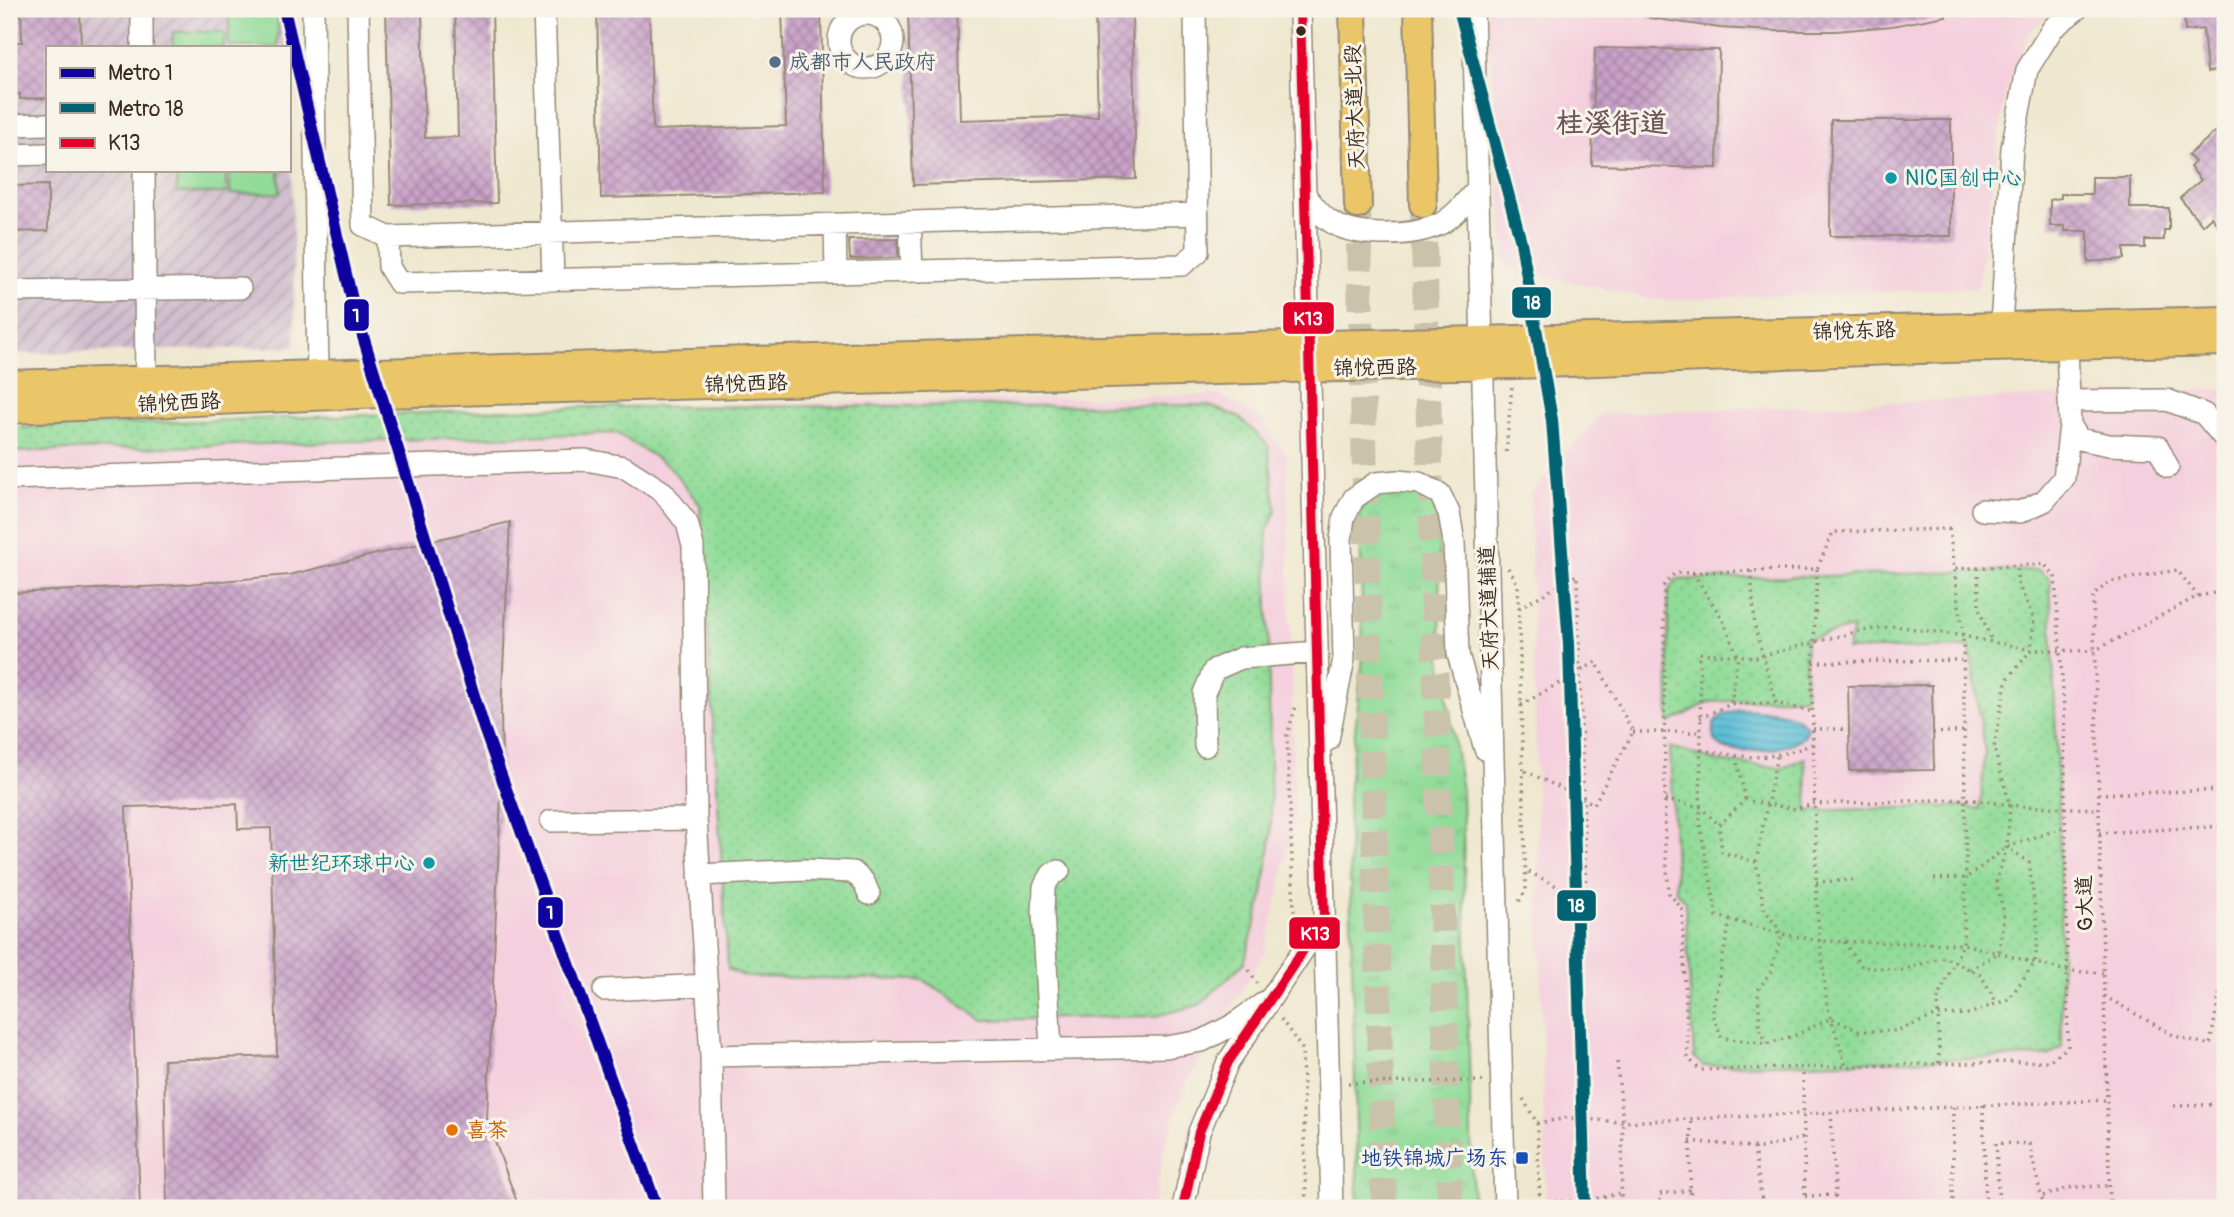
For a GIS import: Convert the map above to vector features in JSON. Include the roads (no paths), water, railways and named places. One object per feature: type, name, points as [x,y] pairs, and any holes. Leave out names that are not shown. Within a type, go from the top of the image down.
[{"type":"main road","name":"天府大道北段","points":[[1353,9],[1358,205]]},
{"type":"main road","points":[[1418,9],[1423,204]]},
{"type":"main road","name":"锦悦东路","points":[[1483,354],[2001,327],[2225,320]]},
{"type":"main road","name":"锦悦东路","points":[[1483,354],[1514,365],[2225,342]]},
{"type":"main road","name":"锦悦西路","points":[[9,384],[318,373],[1483,354]]},
{"type":"main road","name":"锦悦西路","points":[[9,410],[1309,357]]},
{"type":"street","points":[[142,9],[142,46]]},
{"type":"street","points":[[313,9],[318,373]]},
{"type":"street","points":[[358,9],[363,225],[388,237],[1198,214]]},
{"type":"street","points":[[544,9],[553,280]]},
{"type":"street","points":[[388,237],[389,267],[399,283],[1182,265],[1198,252],[1195,9]]},
{"type":"street","points":[[1300,9],[1332,1208]]},
{"type":"street","name":"天府大道辅道","points":[[1473,9],[1494,778],[1509,1080],[1505,1208]]},
{"type":"street","points":[[2001,327],[2012,148],[2027,70],[2053,28],[2077,9]]},
{"type":"street","points":[[9,125],[46,124]]},
{"type":"street","points":[[9,155],[46,155]]},
{"type":"street","points":[[144,172],[146,380]]},
{"type":"street","points":[[1305,195],[1328,220],[1351,230],[1380,234],[1410,233],[1440,225],[1478,188]]},
{"type":"street","points":[[910,222],[912,271]]},
{"type":"street","points":[[835,224],[836,273]]},
{"type":"street","points":[[9,291],[240,288]]},
{"type":"street","points":[[1982,510],[2020,512],[2044,501],[2064,478],[2070,425],[2067,346]]},
{"type":"street","points":[[2069,401],[2167,400],[2204,414],[2225,439]]},
{"type":"street","points":[[2069,401],[2078,421],[2088,432],[2108,436],[2157,437],[2169,446],[2173,466],[2158,447],[2109,445],[2079,439],[2070,425]]},
{"type":"street","points":[[9,479],[586,460],[624,467],[663,492],[687,523],[693,546],[696,819],[711,1056],[714,1208]]},
{"type":"street","points":[[1321,781],[1344,659],[1341,540],[1344,517],[1354,498],[1376,483],[1397,481],[1419,482],[1440,494],[1449,513],[1454,542],[1458,654],[1494,778]]},
{"type":"street","points":[[1205,746],[1204,693],[1214,670],[1241,658],[1317,652]]},
{"type":"street","points":[[551,821],[696,819]]},
{"type":"street","points":[[699,875],[805,870],[853,872],[864,882],[869,894]]},
{"type":"street","points":[[1051,1048],[1044,887],[1052,874],[1059,871]]},
{"type":"street","points":[[1183,1208],[1199,1132],[1228,1062],[1324,919]]},
{"type":"street","points":[[604,990],[707,985]]},
{"type":"street","points":[[711,1056],[1166,1047],[1202,1041],[1231,1026],[1268,1000]]},
{"type":"water","points":[[1746,709],[1788,715],[1808,728],[1804,736],[1796,742],[1784,746],[1757,751],[1724,748],[1714,738],[1716,720],[1726,714]]},
{"type":"tunnel","points":[[1423,204],[1450,1208]]},
{"type":"tunnel","points":[[1358,205],[1384,1208]]},
{"type":"metro line","name":"1","points":[[284,9],[353,304],[484,728],[657,1208]]},
{"type":"metro line","name":"18","points":[[1459,9],[1521,242],[1552,420],[1569,644],[1585,1208]]},
{"type":"place","name":"成都市人民政府","points":[[775,62]]},
{"type":"place","name":"NIC国创中心","points":[[1891,178]]},
{"type":"place","name":"新世纪环球中心","points":[[429,863]]},
{"type":"place","name":"喜茶","points":[[452,1130]]},
{"type":"place","name":"地铁锦城广场东","points":[[1522,1158]]},
{"type":"district","name":"桂溪街道","points":[[1612,123]]}]
